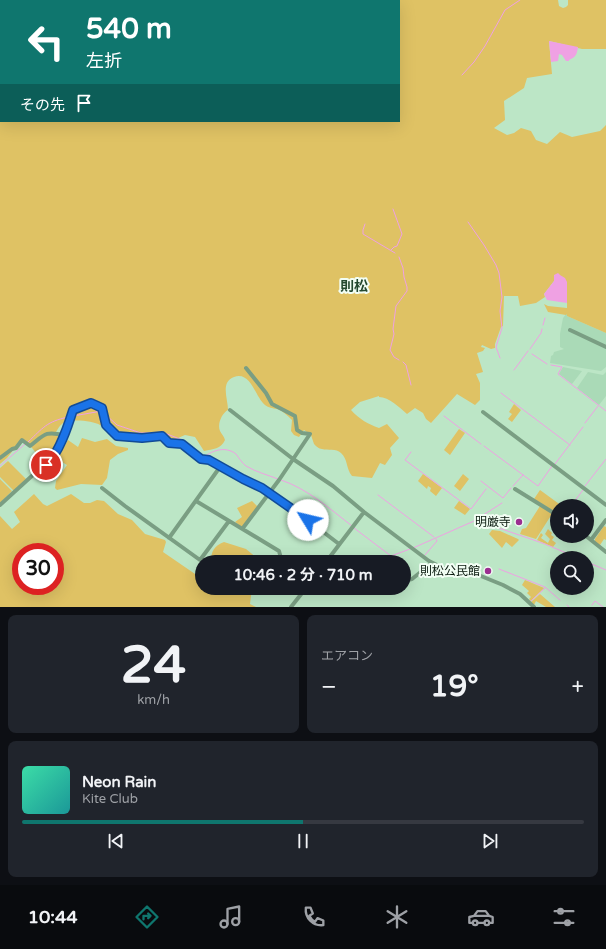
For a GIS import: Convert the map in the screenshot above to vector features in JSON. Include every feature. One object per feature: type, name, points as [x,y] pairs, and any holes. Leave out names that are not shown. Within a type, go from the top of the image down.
[{"type":"street","points":[[570,330],[606,346]]},
{"type":"street","points":[[242,528],[269,493],[310,434],[302,433],[297,430],[294,416],[272,404],[266,393],[246,368]]},
{"type":"street","points":[[0,505],[52,460],[64,435],[73,410],[91,403],[102,408],[106,425],[117,436],[142,438],[162,436],[169,443],[182,444],[201,459],[209,460],[280,499],[339,544]]},
{"type":"street","points":[[230,410],[293,458],[333,486],[364,512],[432,563],[443,568],[476,574],[502,585],[520,594],[534,607]]},
{"type":"street","points":[[483,412],[606,505]]},
{"type":"street","points":[[0,458],[12,449],[16,448],[22,440],[30,446],[49,432],[64,435]]},
{"type":"street","points":[[169,538],[220,467]]},
{"type":"street","points":[[102,488],[200,560],[229,522]]},
{"type":"street","points":[[515,489],[550,511]]},
{"type":"street","points":[[196,501],[279,551],[280,555]]},
{"type":"street","points":[[331,555],[364,512]]},
{"type":"street","points":[[594,536],[606,520]]},
{"type":"street","points":[[594,542],[606,552]]},
{"type":"street","points":[[411,579],[432,563]]},
{"type":"street","points":[[291,607],[300,595]]},
{"type":"shaded area","points":[[400,0],[558,0],[559,6],[563,8],[568,5],[568,0],[606,0],[606,49],[582,49],[549,41],[552,74],[527,78],[524,88],[504,101],[505,120],[494,128],[507,135],[514,133],[521,128],[531,131],[536,140],[547,144],[560,132],[572,137],[600,131],[606,125],[606,333],[567,316],[567,314],[548,312],[544,304],[548,306],[567,308],[567,292],[554,275],[554,281],[544,294],[545,297],[536,303],[520,306],[518,296],[504,296],[503,326],[501,327],[495,348],[491,349],[482,345],[481,347],[485,348],[483,351],[477,353],[483,372],[476,374],[480,383],[480,400],[475,405],[457,394],[431,423],[426,419],[423,413],[415,408],[407,414],[398,406],[379,396],[360,402],[351,410],[360,419],[379,428],[387,424],[399,438],[390,448],[392,455],[385,465],[380,463],[372,478],[352,476],[345,458],[339,451],[324,450],[319,448],[314,444],[311,435],[304,430],[299,437],[294,435],[291,431],[292,420],[281,411],[265,405],[249,381],[240,376],[230,379],[227,383],[226,391],[228,410],[222,416],[219,425],[220,431],[225,440],[216,448],[204,451],[195,437],[185,435],[171,441],[115,441],[100,425],[87,421],[70,421],[62,424],[56,432],[65,437],[54,459],[38,455],[27,442],[22,439],[7,458],[0,464],[0,122],[400,122]]},
{"type":"shaded area","points":[[549,41],[578,47],[577,53],[569,61],[566,61],[562,55],[559,54],[558,61],[551,62]]},
{"type":"shaded area","points":[[558,273],[565,278],[567,282],[567,303],[547,300],[544,294],[554,281],[554,275]]},
{"type":"shaded area","points":[[567,313],[567,316],[606,333],[606,367],[601,371],[550,363],[551,356],[554,352],[564,349],[560,347],[560,334],[563,318]]},
{"type":"shaded area","points":[[563,367],[582,371],[572,384],[559,374]]},
{"type":"shaded area","points":[[588,372],[603,375],[606,372],[606,396],[599,405],[577,388]]},
{"type":"shaded area","points":[[514,404],[521,410],[512,422],[508,419],[512,414],[509,412]]},
{"type":"shaded area","points":[[459,429],[465,433],[450,455],[444,450]]},
{"type":"shaded area","points":[[82,438],[95,442],[107,439],[116,446],[128,448],[128,450],[118,454],[110,460],[107,478],[102,485],[81,484],[57,490],[55,488],[56,481],[67,465],[57,459],[68,440],[78,447]]},
{"type":"shaded area","points":[[8,461],[27,480],[14,491],[0,477],[0,468]]},
{"type":"shaded area","points":[[423,474],[442,488],[436,496],[430,491],[431,488],[428,486],[427,489],[418,481]]},
{"type":"shaded area","points":[[463,474],[469,479],[460,491],[454,486]]},
{"type":"shaded area","points":[[0,479],[12,491],[0,503]]},
{"type":"shaded area","points":[[540,490],[552,499],[550,499],[550,509],[534,499]]},
{"type":"shaded area","points":[[34,494],[43,504],[47,506],[71,494],[84,503],[90,503],[97,500],[104,501],[118,514],[132,520],[145,534],[165,540],[166,542],[163,552],[195,574],[195,595],[251,595],[250,604],[256,607],[0,607],[0,516],[12,529],[20,522],[14,512]]},
{"type":"shaded area","points":[[252,501],[258,507],[242,527],[235,522],[242,517],[237,508]]},
{"type":"shaded area","points":[[459,501],[470,509],[465,515],[454,508]]},
{"type":"shaded area","points":[[540,506],[550,513],[550,517],[536,539],[520,534],[522,529],[526,528]]},
{"type":"shaded area","points":[[604,526],[606,527],[606,540],[604,539],[600,545],[595,542],[595,539]]},
{"type":"shaded area","points":[[548,529],[550,531],[550,539],[545,534]]},
{"type":"shaded area","points":[[492,530],[500,531],[519,540],[512,547],[506,542],[502,548],[489,534]]},
{"type":"shaded area","points":[[541,533],[543,535],[541,538],[548,543],[550,539],[550,543],[556,543],[553,547],[537,540]]},
{"type":"shaded area","points":[[224,542],[246,549],[253,555],[212,555],[214,549]]},
{"type":"shaded area","points":[[525,580],[544,588],[531,601],[529,599],[531,597],[527,593],[529,591],[522,585]]},
{"type":"shaded area","points":[[540,594],[555,607],[546,607],[536,601],[534,605],[531,602]]},
{"type":"waterway","points":[[462,75],[474,62],[485,46],[505,10],[520,0]]},
{"type":"waterway","points":[[391,250],[397,246],[402,234],[393,209]]},
{"type":"waterway","points":[[468,222],[484,245],[499,273],[502,297],[500,311],[502,328],[496,347],[500,358]]},
{"type":"waterway","points":[[365,224],[363,234],[395,253]]},
{"type":"waterway","points":[[399,257],[403,268],[407,291],[396,306],[393,329],[394,334],[390,350],[394,357],[399,360]]},
{"type":"waterway","points":[[543,325],[545,318]]},
{"type":"waterway","points":[[530,349],[541,333],[542,329]]},
{"type":"waterway","points":[[514,370],[528,351]]},
{"type":"waterway","points":[[532,354],[547,364]]},
{"type":"waterway","points":[[403,362],[406,365],[411,385]]},
{"type":"waterway","points":[[551,365],[562,367],[558,374],[606,411]]},
{"type":"waterway","points":[[501,393],[570,445]]},
{"type":"waterway","points":[[585,423],[598,406]]},
{"type":"waterway","points":[[73,416],[102,411]]},
{"type":"waterway","points":[[105,414],[117,425],[141,433],[167,434],[185,441],[204,457],[211,452],[228,450],[236,454],[246,466],[278,479]]},
{"type":"waterway","points":[[444,416],[481,444]]},
{"type":"waterway","points":[[28,442],[50,423],[68,417]]},
{"type":"waterway","points":[[555,464],[583,427]]},
{"type":"waterway","points":[[0,466],[25,444]]},
{"type":"waterway","points":[[484,446],[538,486],[552,466]]},
{"type":"waterway","points":[[411,452],[405,460],[471,509],[486,489]]},
{"type":"waterway","points":[[585,486],[606,459]]},
{"type":"waterway","points":[[513,486],[523,475]]},
{"type":"waterway","points":[[281,480],[310,494],[352,526]]},
{"type":"waterway","points":[[481,481],[503,498],[511,488]]},
{"type":"waterway","points":[[576,499],[583,490]]},
{"type":"waterway","points":[[378,495],[434,537]]},
{"type":"waterway","points":[[477,519],[502,503]]},
{"type":"waterway","points":[[413,548],[474,521],[496,527],[562,551]]},
{"type":"waterway","points":[[354,528],[391,556],[410,549]]},
{"type":"waterway","points":[[425,555],[437,541],[436,539]]},
{"type":"waterway","points":[[594,565],[606,570]]},
{"type":"waterway","points":[[499,569],[545,587],[560,600]]},
{"type":"waterway","points":[[531,601],[545,588]]},
{"type":"waterway","points":[[592,605],[595,601],[603,607]]},
{"type":"place","name":"明厳寺","points":[[519,522]]},
{"type":"place","name":"則松公民館","points":[[488,571]]},
{"type":"district","name":"則松","points":[[354,286]]},
{"type":"route","points":[[46,465],[52,460],[66,431],[73,410],[91,403],[102,408],[106,425],[112,433],[117,436],[142,438],[162,436],[169,443],[182,444],[201,459],[209,460],[275,495],[308,520]]}]
